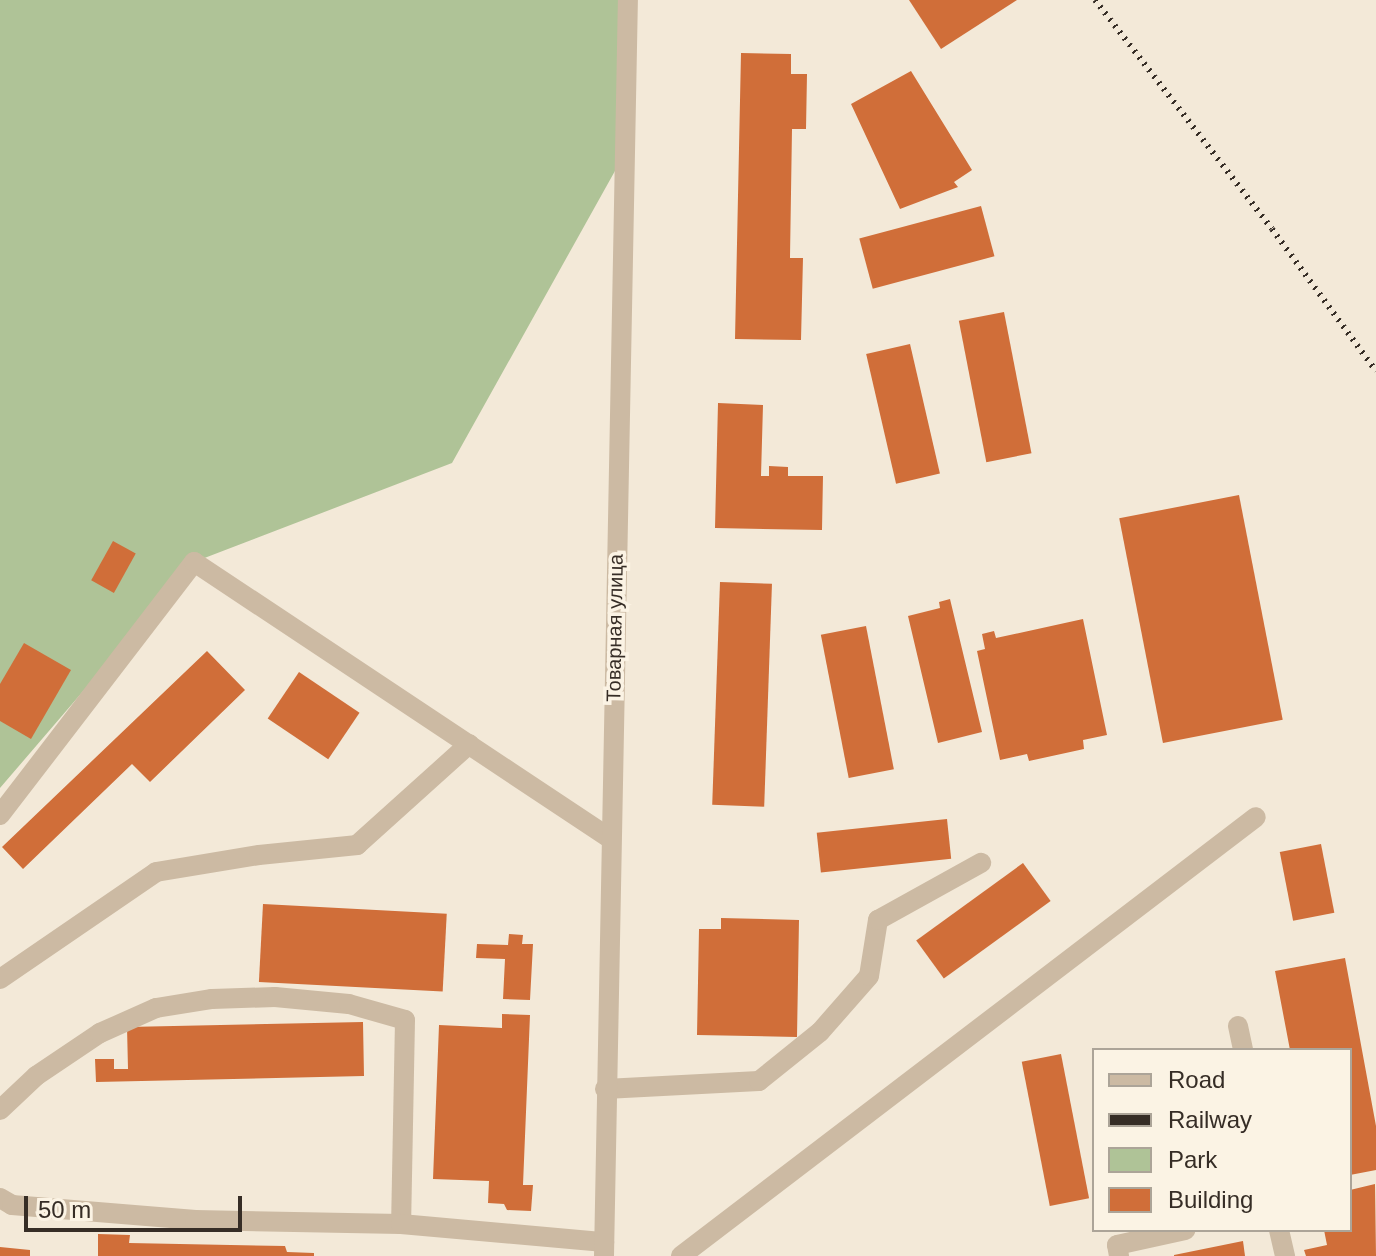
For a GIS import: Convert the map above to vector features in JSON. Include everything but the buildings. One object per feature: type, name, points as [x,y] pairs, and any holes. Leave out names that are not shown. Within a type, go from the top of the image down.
[{"type":"street","name":"Товарная улица","points":[[604,1249],[628,0]]},
{"type":"street","points":[[0,815],[194,562],[610,838]]},
{"type":"street","points":[[0,979],[156,872],[259,855],[357,845],[469,744]]},
{"type":"street","points":[[681,1256],[1256,817]]},
{"type":"street","points":[[605,1089],[759,1081],[820,1032],[869,976],[878,920],[981,863]]},
{"type":"street","points":[[0,1110],[36,1076],[100,1033],[156,1008],[212,999],[275,997],[349,1004],[405,1020],[401,1224]]},
{"type":"street","points":[[1238,1026],[1243,1048]]},
{"type":"street","points":[[0,1198],[12,1205],[195,1220],[401,1224],[604,1249]]},
{"type":"street","points":[[1119,1256],[1117,1245],[1176,1232]]},
{"type":"street","points":[[1279,1232],[1285,1256]]},
{"type":"green space","points":[[0,0],[628,0],[625,153],[452,463],[194,562],[0,788]]},
{"type":"railway","points":[[1095,0],[1272,229],[1376,371]]}]
